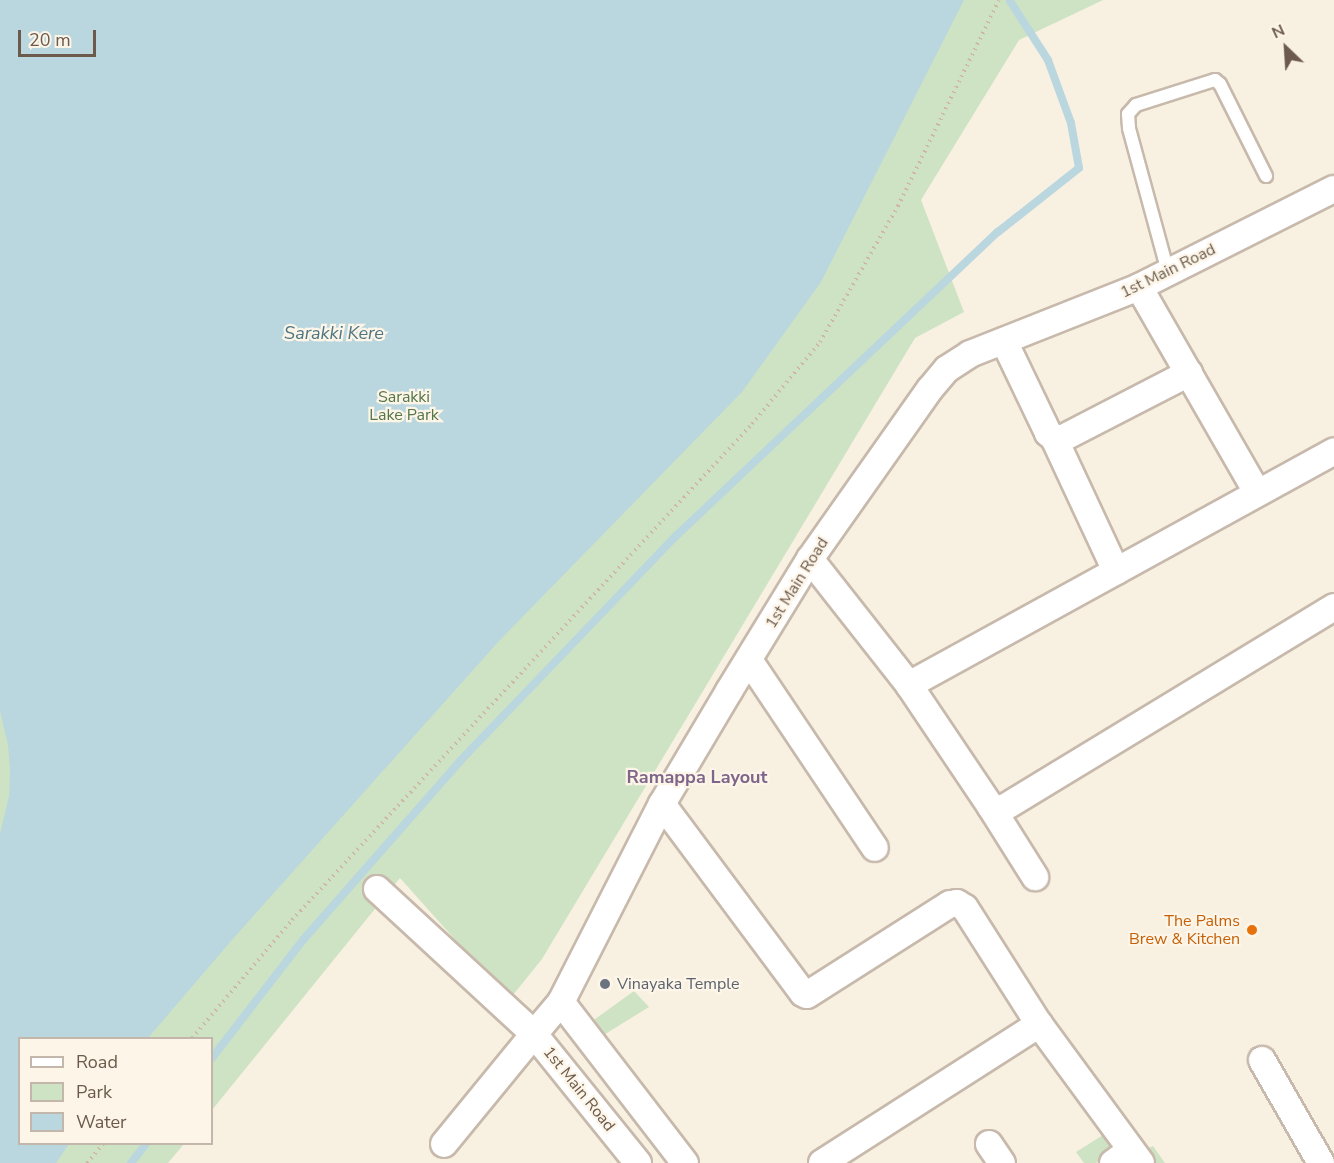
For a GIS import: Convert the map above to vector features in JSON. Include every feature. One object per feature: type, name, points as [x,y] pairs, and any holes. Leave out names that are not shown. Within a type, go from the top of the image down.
[{"type":"street","name":"1st Main Road","points":[[638,1163],[534,1034],[561,1002],[662,804],[810,559],[947,369],[970,354],[1139,286],[1334,189]]},
{"type":"street","points":[[1139,286],[1257,492]]},
{"type":"street","points":[[1004,341],[1048,433],[1054,438],[1116,571]]},
{"type":"street","points":[[1054,438],[1063,438],[1189,373]]},
{"type":"street","points":[[909,685],[1334,451]]},
{"type":"street","points":[[810,559],[909,685],[1035,877]]},
{"type":"street","points":[[991,807],[1002,809],[1016,804],[1334,607]]},
{"type":"street","points":[[749,660],[875,848]]},
{"type":"street","points":[[662,804],[803,993],[812,993],[950,904],[957,903],[965,908],[1129,1159]]},
{"type":"street","points":[[377,889],[534,1034],[444,1144]]},
{"type":"street","points":[[561,1002],[685,1163]]},
{"type":"street","points":[[822,1163],[1040,1024]]},
{"type":"street","points":[[1262,1060],[1321,1163]]},
{"type":"lane","points":[[1168,272],[1129,128],[1128,114],[1136,105],[1215,80],[1220,84],[1266,176]]},
{"type":"path","points":[[193,1037],[292,920],[752,424],[820,342],[898,206],[999,0]]},
{"type":"path","points":[[87,1163],[102,1145]]},
{"type":"green space","name":"Sarakki Kere","points":[[0,0],[1103,0],[1019,40],[921,200],[964,312],[915,338],[542,959],[509,1000],[400,878],[213,1109],[213,1037],[18,1037],[18,1145],[183,1145],[168,1163],[0,1163]]},
{"type":"green space","points":[[634,991],[649,1007],[602,1036],[591,1022]]},
{"type":"green space","points":[[1103,1135],[1115,1151],[1096,1163],[1084,1163],[1076,1152]]},
{"type":"green space","points":[[1153,1146],[1165,1163],[1151,1163],[1142,1151]]},
{"type":"water","name":"Sarakki Kere","points":[[0,0],[964,0],[821,282],[742,392],[499,641],[231,941],[149,1037],[18,1037],[18,1145],[68,1145],[56,1163],[0,1163],[0,834],[9,796],[10,770],[8,745],[0,711]]},
{"type":"waterway","points":[[213,1057],[303,940],[461,760],[675,537],[998,232],[1079,168],[1071,123],[1048,60],[1010,1]]},
{"type":"waterway","points":[[131,1163],[145,1145]]},
{"type":"place","name":"The Palms Brew & Kitchen","points":[[1252,930]]},
{"type":"place","name":"Vinayaka Temple","points":[[605,984]]},
{"type":"district","name":"Ramappa Layout","points":[[697,777]]},
{"type":"park label","name":"Sarakki Lake Park","points":[[404,406]]}]
